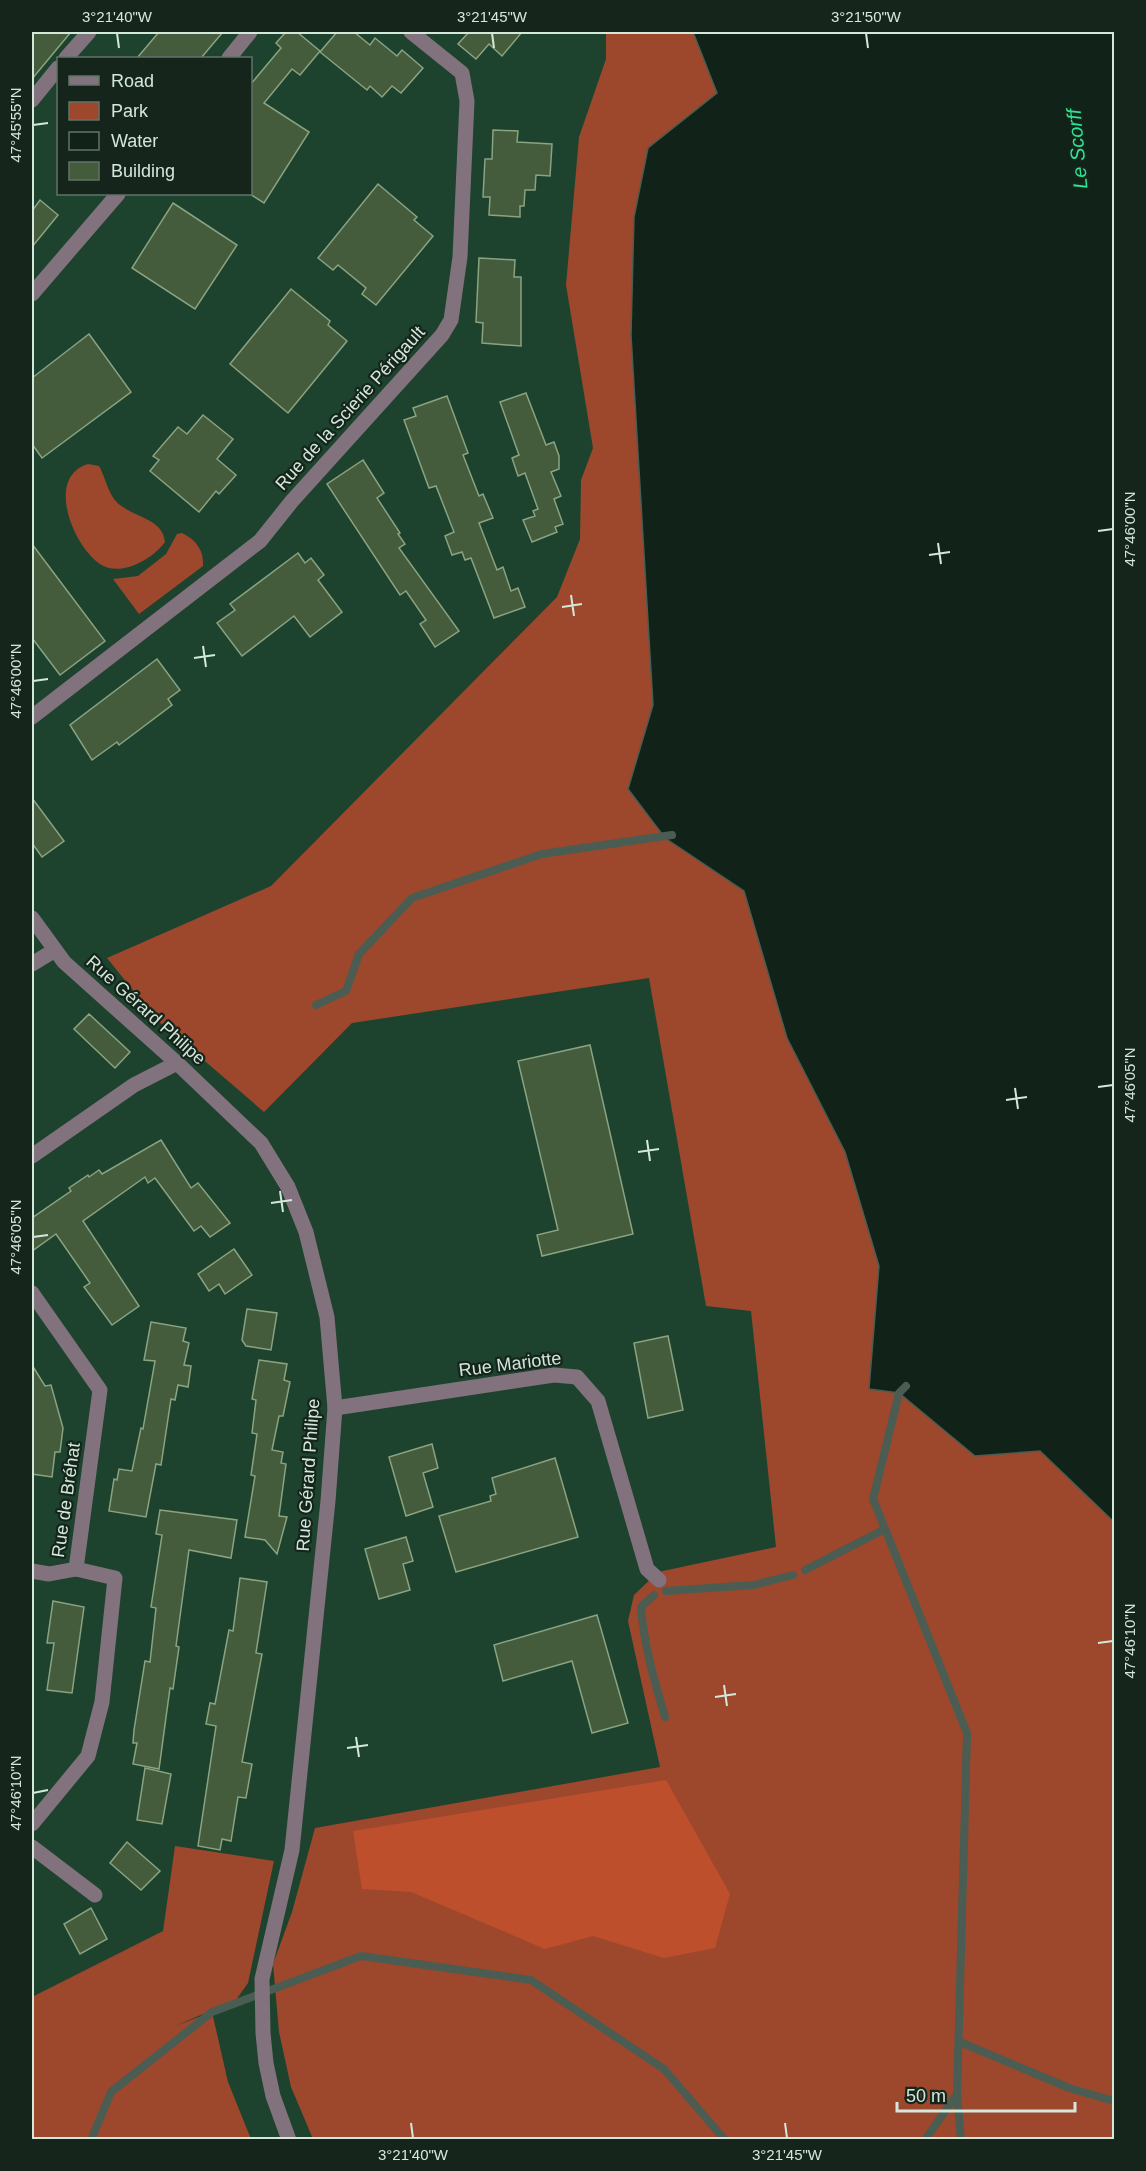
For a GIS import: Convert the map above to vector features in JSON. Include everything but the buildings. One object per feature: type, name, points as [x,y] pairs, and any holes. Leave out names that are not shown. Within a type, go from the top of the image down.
[{"type":"street","points":[[67,57],[89,32]]},
{"type":"street","points":[[230,57],[250,32]]},
{"type":"street","name":"Rue de la Scierie Périgault","points":[[32,717],[260,541],[292,501],[442,335],[451,320],[460,257],[467,101],[462,72],[411,32]]},
{"type":"street","points":[[32,100],[57,69]]},
{"type":"street","points":[[32,294],[117,195]]},
{"type":"street","name":"Rue Gérard Philipe","points":[[32,918],[64,962],[177,1063],[261,1143],[288,1187],[306,1232],[327,1317],[335,1408],[328,1501],[292,1850],[265,1962],[261,1997],[266,2062],[273,2096],[289,2139]]},
{"type":"street","points":[[32,964],[55,951]]},
{"type":"street","points":[[32,1156],[134,1085],[177,1063]]},
{"type":"street","name":"Rue de Bréhat","points":[[32,1293],[100,1390],[76,1569],[115,1578],[102,1702],[88,1756],[32,1824]]},
{"type":"street","name":"Rue Mariotte","points":[[335,1408],[554,1375],[578,1377],[598,1401],[647,1569],[659,1580]]},
{"type":"street","points":[[32,1571],[49,1574],[76,1569]]},
{"type":"street","points":[[32,1847],[95,1895]]},
{"type":"green space","points":[[606,32],[693,32],[717,93],[648,148],[631,335],[653,705],[628,789],[665,838],[744,891],[787,1038],[845,1152],[879,1266],[869,1389],[899,1393],[975,1456],[1040,1451],[1114,1522],[1114,2139],[313,2139],[291,2087],[279,2032],[273,1964],[292,1912],[315,1828],[660,1767],[628,1621],[634,1595],[658,1572],[776,1547],[751,1311],[706,1306],[649,978],[352,1023],[264,1112],[157,1020],[107,958],[271,886],[557,597],[580,539],[581,480],[593,448],[566,285],[579,137],[606,59]]},
{"type":"green space","points":[[88,464],[99,466],[111,494],[118,503],[149,520],[160,529],[165,542],[153,555],[126,568],[108,568],[90,555],[81,543],[73,528],[66,497],[68,483],[75,471]]},
{"type":"green space","points":[[182,533],[198,546],[203,566],[139,614],[113,579],[138,576],[166,554],[177,534]]},
{"type":"green space","points":[[175,1846],[274,1861],[248,1983],[236,2000],[175,2026],[212,2012],[228,2082],[251,2139],[32,2139],[32,1997],[163,1931]]},
{"type":"shaded area","points":[[666,1780],[730,1894],[715,1948],[664,1958],[593,1936],[545,1949],[411,1892],[362,1889],[353,1831]]},
{"type":"water","name":"Le Scorff","points":[[693,32],[1114,32],[1114,1522],[1040,1451],[975,1456],[899,1393],[869,1389],[879,1266],[845,1152],[787,1038],[744,891],[665,838],[628,789],[653,705],[631,335],[634,217],[648,148],[717,93]]},
{"type":"waterway","points":[[316,1005],[346,991],[359,954],[412,898],[542,854],[672,835]]},
{"type":"waterway","points":[[906,1386],[899,1393],[873,1499],[967,1733],[957,2094],[925,2140]]},
{"type":"waterway","points":[[805,1570],[885,1529]]},
{"type":"waterway","points":[[666,1591],[754,1585],[793,1575]]},
{"type":"waterway","points":[[654,1595],[641,1607],[642,1621],[653,1676],[665,1717]]},
{"type":"waterway","points":[[91,2140],[111,2092],[212,2012],[361,1956],[531,1980],[664,2069],[725,2140]]},
{"type":"waterway","points":[[960,2042],[1069,2088],[1114,2101]]},
{"type":"waterway","points":[[957,2094],[961,2140]]}]
